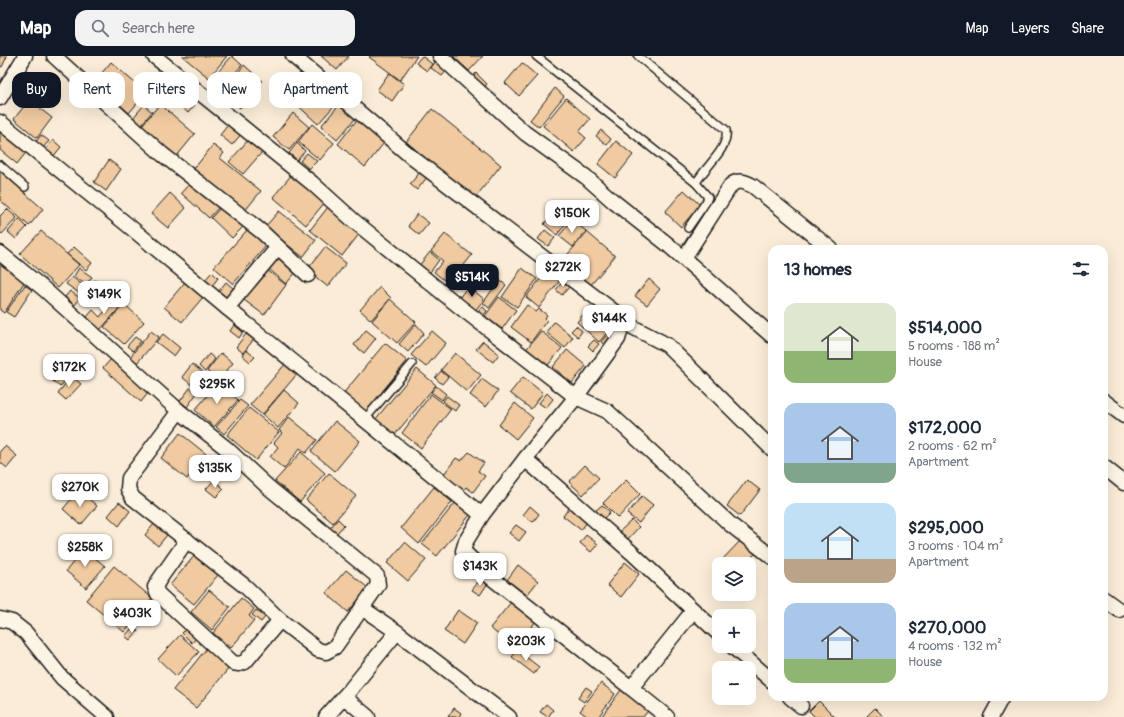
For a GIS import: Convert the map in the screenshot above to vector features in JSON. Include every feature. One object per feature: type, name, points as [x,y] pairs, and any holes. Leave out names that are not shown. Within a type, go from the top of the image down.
[{"type":"street","points":[[0,98],[25,56]]},
{"type":"street","points":[[54,56],[162,154],[262,232],[308,275]]},
{"type":"street","points":[[154,56],[312,183],[354,221],[460,308],[576,397],[607,411],[731,525],[768,554]]},
{"type":"street","points":[[293,56],[414,159],[616,313],[624,322],[667,345],[768,445]]},
{"type":"street","points":[[440,56],[524,133],[586,177],[613,201],[684,258],[768,332]]},
{"type":"street","points":[[0,122],[482,515]]},
{"type":"street","points":[[684,258],[731,185],[738,181],[744,181],[753,186],[826,245]]},
{"type":"street","points":[[227,308],[278,247]]},
{"type":"street","points":[[0,253],[44,289],[179,411],[226,448],[268,487],[377,576],[378,585],[336,647],[326,652],[318,650],[280,620],[246,587],[133,498],[128,489],[129,478],[179,411]]},
{"type":"street","points":[[624,322],[618,340],[576,397],[525,459],[482,515],[466,541],[463,551],[488,575],[667,717]]},
{"type":"street","points":[[1108,404],[1124,416]]},
{"type":"street","points":[[525,459],[641,561],[712,628]]},
{"type":"street","points":[[1108,470],[1124,483]]},
{"type":"street","points":[[187,540],[155,587],[158,594],[232,662],[239,664],[245,662],[280,620]]},
{"type":"street","points":[[1108,602],[1119,610]]},
{"type":"street","points":[[362,608],[397,632],[509,717]]},
{"type":"street","points":[[631,688],[693,611]]},
{"type":"street","points":[[0,619],[12,622],[26,633],[62,678],[107,717]]},
{"type":"street","points":[[326,717],[397,632]]},
{"type":"street","points":[[740,653],[768,678]]},
{"type":"street","points":[[344,697],[368,717]]},
{"type":"street","points":[[795,701],[801,706]]},
{"type":"street","points":[[991,717],[1000,701]]},
{"type":"lane","points":[[536,56],[696,183],[708,196],[706,202],[688,228]]},
{"type":"lane","points":[[638,56],[726,130],[727,138],[724,146],[696,183]]},
{"type":"lane","points":[[0,165],[25,187]]},
{"type":"lane","points":[[365,419],[412,364]]},
{"type":"building","points":[[0,56],[7,56],[2,67],[0,66]]},
{"type":"building","points":[[182,56],[227,56],[214,72],[207,72],[207,76]]},
{"type":"building","points":[[232,56],[242,65],[236,72],[218,72]]},
{"type":"building","points":[[321,56],[349,56],[337,70]]},
{"type":"building","points":[[417,56],[400,80],[369,57]]},
{"type":"building","points":[[422,56],[432,64],[427,71],[416,63]]},
{"type":"building","points":[[453,56],[483,56],[469,71]]},
{"type":"building","points":[[111,62],[122,72],[103,72]]},
{"type":"building","points":[[435,62],[447,70],[442,76],[431,68]]},
{"type":"building","points":[[522,63],[537,76],[519,96],[505,83]]},
{"type":"building","points":[[244,65],[252,72],[238,72]]},
{"type":"building","points":[[389,73],[404,84],[392,101],[377,90]]},
{"type":"building","points":[[476,73],[487,84],[481,91],[470,80]]},
{"type":"building","points":[[125,74],[133,81],[133,108],[129,113],[124,108],[125,108]]},
{"type":"building","points":[[555,88],[564,96],[539,127],[530,120]]},
{"type":"building","points":[[566,98],[590,119],[579,132],[586,138],[574,152],[543,126]]},
{"type":"building","points":[[23,108],[39,108],[52,118],[37,138],[14,119]]},
{"type":"building","points":[[141,108],[147,108],[152,112],[140,126],[132,119]]},
{"type":"building","points":[[157,108],[165,108],[195,134],[176,157],[138,130]]},
{"type":"building","points":[[183,108],[192,108],[188,113]]},
{"type":"building","points":[[301,108],[332,108],[318,124]]},
{"type":"building","points":[[336,108],[354,108],[360,113],[337,140],[321,126]]},
{"type":"building","points":[[432,109],[501,165],[475,198],[406,142]]},
{"type":"building","points":[[293,113],[309,127],[289,150],[273,137]]},
{"type":"building","points":[[360,116],[387,139],[365,167],[338,144]]},
{"type":"building","points":[[231,121],[243,132],[232,145],[220,135]]},
{"type":"building","points":[[312,124],[334,143],[320,160],[298,142]]},
{"type":"building","points":[[0,129],[28,150],[17,164],[0,150]]},
{"type":"building","points":[[601,130],[611,139],[607,145],[596,136]]},
{"type":"building","points":[[41,135],[49,141],[41,150],[34,144]]},
{"type":"building","points":[[249,139],[263,151],[243,174],[229,162]]},
{"type":"building","points":[[53,140],[61,147],[52,158],[44,151]]},
{"type":"building","points":[[616,141],[633,155],[615,178],[598,164]]},
{"type":"building","points":[[297,143],[305,151],[297,160],[289,153]]},
{"type":"building","points":[[213,145],[224,153],[220,158],[261,191],[244,212],[193,170]]},
{"type":"building","points":[[307,153],[317,161],[309,169],[300,161]]},
{"type":"building","points":[[109,160],[121,169],[106,191],[94,182]]},
{"type":"building","points":[[0,171],[43,209],[29,226],[0,200]]},
{"type":"building","points":[[421,171],[428,176],[417,190],[410,184]]},
{"type":"building","points":[[293,173],[326,201],[306,225],[273,197]]},
{"type":"building","points":[[191,182],[219,207],[209,218],[181,193]]},
{"type":"building","points":[[684,190],[700,205],[681,227],[665,212]]},
{"type":"building","points":[[170,193],[186,208],[168,228],[151,214]]},
{"type":"building","points":[[221,207],[243,227],[232,238],[211,218]]},
{"type":"building","points":[[328,207],[360,233],[342,256],[310,230]]},
{"type":"building","points":[[7,209],[17,218],[2,234],[0,232],[0,216]]},
{"type":"building","points":[[279,211],[316,240],[303,257],[265,227]]},
{"type":"building","points":[[554,212],[567,222],[557,235],[544,224]]},
{"type":"building","points":[[417,214],[429,223],[419,235],[408,226]]},
{"type":"building","points":[[19,219],[27,227],[16,239],[8,232]]},
{"type":"building","points":[[572,220],[586,231],[573,247],[559,236]]},
{"type":"building","points":[[248,229],[267,245],[233,284],[214,267]]},
{"type":"building","points":[[545,230],[555,238],[548,246],[538,239]]},
{"type":"building","points":[[41,231],[79,265],[58,288],[20,254]]},
{"type":"building","points":[[587,232],[615,256],[590,286],[562,261]]},
{"type":"building","points":[[445,234],[472,255],[449,284],[434,272],[443,261],[431,251]]},
{"type":"building","points":[[74,247],[92,263],[86,270],[67,254]]},
{"type":"building","points":[[325,247],[346,263],[328,287],[307,270]]},
{"type":"building","points":[[430,252],[439,260],[428,275],[418,267]]},
{"type":"building","points":[[280,256],[297,271],[286,284],[269,269]]},
{"type":"building","points":[[0,264],[25,281],[4,313],[0,310]]},
{"type":"building","points":[[79,268],[92,277],[86,285],[74,276]]},
{"type":"building","points":[[522,268],[537,279],[517,307],[502,297]]},
{"type":"building","points":[[548,269],[561,279],[539,308],[526,297]]},
{"type":"building","points":[[267,270],[286,285],[264,315],[244,300]]},
{"type":"building","points":[[212,272],[218,278],[212,286],[205,280]]},
{"type":"building","points":[[72,277],[84,286],[79,293],[66,284]]},
{"type":"building","points":[[649,279],[660,289],[647,305],[635,296]]},
{"type":"building","points":[[95,280],[106,287],[99,297],[88,289]]},
{"type":"building","points":[[499,280],[506,285],[489,308],[483,303]]},
{"type":"building","points":[[186,281],[204,296],[182,322],[164,307]]},
{"type":"building","points":[[563,281],[570,286],[562,295],[556,290]]},
{"type":"building","points":[[226,282],[235,290],[226,299],[218,292]]},
{"type":"building","points":[[25,285],[32,290],[14,317],[6,312]]},
{"type":"building","points":[[468,286],[484,299],[475,311],[459,298]]},
{"type":"building","points":[[380,287],[391,298],[371,320],[360,310]]},
{"type":"building","points":[[70,291],[80,298],[75,305],[65,297]]},
{"type":"building","points":[[499,297],[516,310],[502,329],[485,316]]},
{"type":"building","points":[[115,299],[122,305],[100,330],[86,318],[93,310],[100,317]]},
{"type":"building","points":[[390,299],[416,322],[397,343],[372,321]]},
{"type":"building","points":[[124,304],[144,322],[124,344],[104,327]]},
{"type":"building","points":[[527,305],[536,312],[539,309],[547,315],[545,318],[547,320],[531,342],[511,327]]},
{"type":"building","points":[[482,306],[487,311],[481,318],[476,314]]},
{"type":"building","points":[[590,306],[613,326],[599,342],[577,322]]},
{"type":"building","points":[[609,315],[618,324],[615,327],[606,319]]},
{"type":"building","points":[[554,322],[573,337],[565,348],[546,332]]},
{"type":"building","points":[[416,324],[424,333],[408,352],[399,344]]},
{"type":"building","points":[[234,325],[243,332],[239,338],[230,331]]},
{"type":"building","points":[[576,326],[582,331],[578,337],[571,331]]},
{"type":"building","points":[[366,330],[376,338],[364,353],[354,345]]},
{"type":"building","points":[[151,331],[159,337],[137,363],[130,357]]},
{"type":"building","points":[[432,331],[446,343],[426,367],[411,355]]},
{"type":"building","points":[[541,331],[562,348],[544,370],[524,352]]},
{"type":"building","points":[[610,331],[617,337],[607,347],[601,342]]},
{"type":"building","points":[[163,334],[180,348],[174,356],[156,342]]},
{"type":"building","points":[[246,334],[254,339],[243,353],[236,347]]},
{"type":"building","points":[[135,337],[141,341],[133,351],[127,346]]},
{"type":"building","points":[[594,340],[599,344],[593,351],[588,346]]},
{"type":"building","points":[[483,341],[499,354],[493,362],[476,349]]},
{"type":"building","points":[[385,343],[407,361],[364,414],[342,395]]},
{"type":"building","points":[[246,350],[255,357],[250,362],[242,355]]},
{"type":"building","points":[[567,350],[586,366],[572,383],[553,367]]},
{"type":"building","points":[[221,353],[233,363],[218,381],[207,371]]},
{"type":"building","points":[[455,353],[481,375],[467,392],[441,370]]},
{"type":"building","points":[[209,354],[215,359],[205,372],[199,366]]},
{"type":"building","points":[[112,358],[149,392],[141,402],[103,368]]},
{"type":"building","points":[[287,362],[299,372],[262,415],[250,405]]},
{"type":"building","points":[[192,364],[214,382],[204,395],[182,377]]},
{"type":"building","points":[[62,369],[69,376],[60,387],[52,380]]},
{"type":"building","points":[[417,369],[436,385],[393,437],[374,421]]},
{"type":"building","points":[[441,371],[448,377],[442,384],[435,378]]},
{"type":"building","points":[[72,376],[81,384],[66,400],[58,393]]},
{"type":"building","points":[[223,376],[231,382],[227,387],[220,381]]},
{"type":"building","points":[[523,377],[543,393],[531,409],[510,393]]},
{"type":"building","points":[[482,379],[498,391],[486,407],[470,395]]},
{"type":"building","points":[[219,382],[238,400],[214,427],[195,410]]},
{"type":"building","points":[[436,386],[446,394],[442,400],[431,392]]},
{"type":"building","points":[[190,388],[197,393],[187,407],[180,401]]},
{"type":"building","points":[[284,390],[299,403],[278,428],[263,415]]},
{"type":"building","points":[[547,393],[553,399],[546,408],[539,403]]},
{"type":"building","points":[[431,394],[451,409],[421,448],[402,433]]},
{"type":"building","points":[[447,396],[459,405],[455,411],[443,401]]},
{"type":"building","points":[[240,400],[248,406],[224,434],[216,427]]},
{"type":"building","points":[[515,403],[533,418],[516,439],[499,425]]},
{"type":"building","points":[[249,408],[279,432],[256,460],[227,435]]},
{"type":"building","points":[[289,417],[317,440],[306,453],[300,448],[284,469],[270,457],[278,447],[274,443],[282,433],[279,430]]},
{"type":"building","points":[[335,421],[360,441],[335,471],[311,451]]},
{"type":"building","points":[[180,433],[206,454],[187,479],[161,458]]},
{"type":"building","points":[[5,446],[17,456],[7,468],[0,462],[0,451]]},
{"type":"building","points":[[301,452],[325,473],[300,502],[275,481]]},
{"type":"building","points":[[469,452],[484,463],[478,471],[485,476],[473,492],[466,487],[462,493],[441,478],[456,458],[461,461]]},
{"type":"building","points":[[585,465],[599,478],[583,495],[569,482]]},
{"type":"building","points":[[329,473],[356,496],[333,523],[306,500]]},
{"type":"building","points":[[214,480],[224,489],[216,497],[206,489]]},
{"type":"building","points":[[626,480],[640,494],[618,518],[603,503]]},
{"type":"building","points":[[747,480],[760,490],[740,516],[727,506]]},
{"type":"building","points":[[434,487],[452,502],[419,544],[401,528]]},
{"type":"building","points":[[79,490],[97,506],[81,525],[63,509]]},
{"type":"building","points":[[642,496],[653,505],[639,523],[627,514]]},
{"type":"building","points":[[119,502],[130,511],[119,526],[108,516]]},
{"type":"building","points":[[455,503],[470,515],[437,556],[422,544]]},
{"type":"building","points":[[602,505],[610,512],[602,520],[594,512]]},
{"type":"building","points":[[530,506],[539,514],[533,522],[523,515]]},
{"type":"building","points":[[569,508],[587,522],[581,530],[563,516]]},
{"type":"building","points":[[338,519],[344,525],[336,534],[330,528]]},
{"type":"building","points":[[632,520],[639,527],[627,540],[619,532]]},
{"type":"building","points":[[154,524],[167,535],[158,546],[145,535]]},
{"type":"building","points":[[516,525],[526,532],[519,541],[509,533]]},
{"type":"building","points":[[586,535],[598,544],[591,552],[580,543]]},
{"type":"building","points":[[742,539],[756,553],[752,557],[725,557]]},
{"type":"building","points":[[405,542],[426,560],[408,581],[387,563]]},
{"type":"building","points":[[84,549],[105,566],[86,588],[66,571]]},
{"type":"building","points":[[195,555],[218,575],[194,604],[170,585]]},
{"type":"building","points":[[625,562],[639,574],[621,597],[607,585]]},
{"type":"building","points":[[518,565],[538,581],[527,595],[507,580]]},
{"type":"building","points":[[114,566],[152,598],[124,632],[86,600]]},
{"type":"building","points":[[346,570],[368,588],[348,612],[326,593]]},
{"type":"building","points":[[481,578],[488,583],[480,595],[472,590]]},
{"type":"building","points":[[209,590],[230,607],[212,630],[191,612]]},
{"type":"building","points":[[241,598],[254,609],[249,616],[254,620],[231,648],[213,633]]},
{"type":"building","points":[[512,601],[536,621],[515,648],[490,628]]},
{"type":"building","points":[[256,610],[265,617],[261,622],[252,615]]},
{"type":"building","points":[[458,610],[477,623],[463,644],[444,631]]},
{"type":"building","points":[[133,627],[138,631],[130,640],[125,636]]},
{"type":"building","points":[[187,628],[197,637],[192,643],[182,633]]},
{"type":"building","points":[[180,635],[199,652],[176,676],[158,659]]},
{"type":"building","points":[[206,649],[229,668],[196,708],[173,690]]},
{"type":"building","points":[[517,650],[539,667],[534,674],[512,657]]},
{"type":"building","points":[[601,683],[615,694],[598,717],[588,717],[580,711]]},
{"type":"building","points":[[586,687],[592,691],[584,702],[578,698]]},
{"type":"building","points":[[621,690],[648,711],[643,717],[601,717]]},
{"type":"building","points":[[819,701],[835,717],[815,717],[809,711]]},
{"type":"building","points":[[546,704],[553,710],[548,717],[540,712]]},
{"type":"building","points":[[454,708],[461,713],[459,717],[448,717]]},
{"type":"building","points":[[875,708],[884,717],[866,717]]}]
